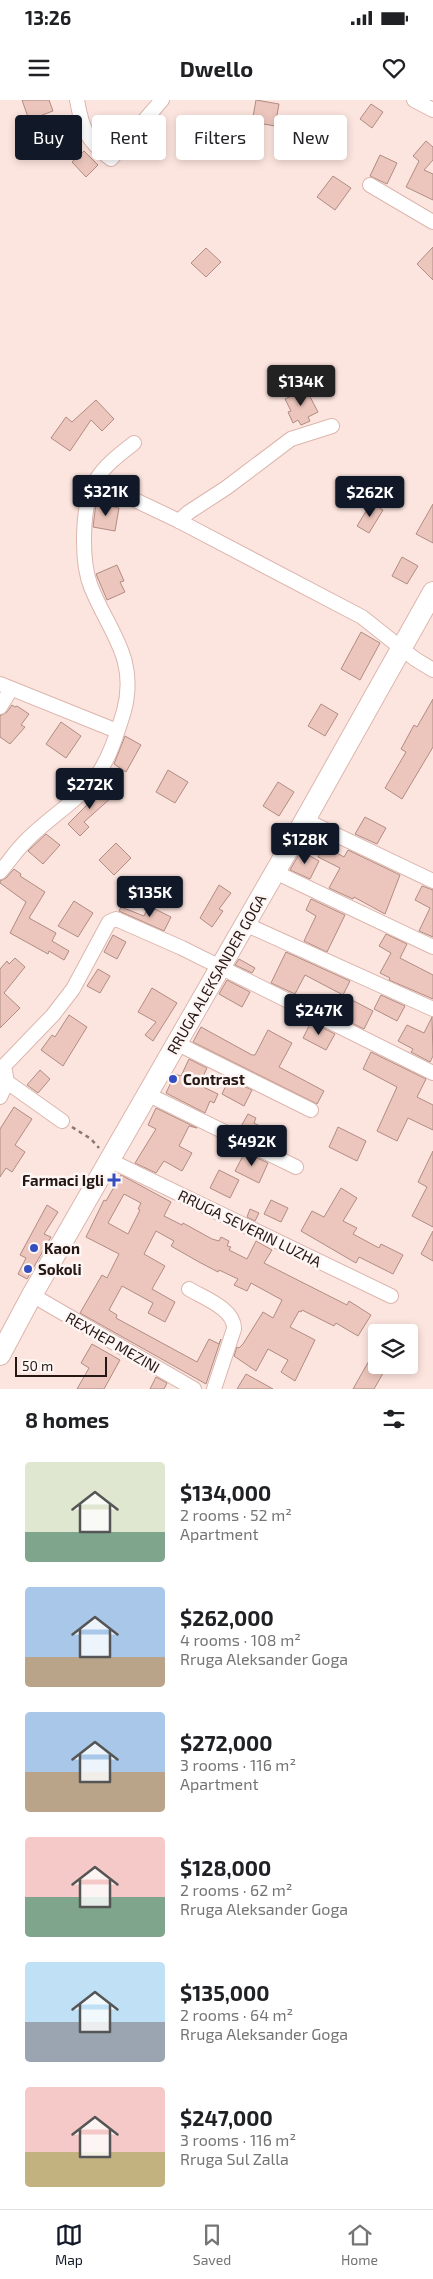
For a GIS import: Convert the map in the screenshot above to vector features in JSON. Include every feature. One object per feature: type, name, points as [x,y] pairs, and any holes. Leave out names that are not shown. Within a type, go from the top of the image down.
[{"type":"main road","name":"RRUGA ALEKSANDER GOGA","points":[[0,1355],[32,1294],[305,820],[433,592]]},
{"type":"street","points":[[77,100],[80,117],[93,146],[110,159],[162,100]]},
{"type":"street","points":[[414,100],[433,110]]},
{"type":"street","points":[[370,185],[433,222]]},
{"type":"street","points":[[179,522],[189,512],[226,488],[290,439],[332,426]]},
{"type":"street","points":[[0,872],[23,843],[76,798],[94,779],[113,746],[124,710],[129,682],[124,656],[90,586],[83,542],[86,510],[95,481],[114,459],[134,443]]},
{"type":"street","points":[[95,481],[179,522],[362,617],[415,659],[433,670]]},
{"type":"street","points":[[0,706],[6,687],[117,731]]},
{"type":"street","points":[[305,820],[433,881]]},
{"type":"street","points":[[275,872],[433,947]]},
{"type":"street","points":[[62,1121],[8,1082],[4,1066],[53,1015],[73,988],[109,922],[112,920],[122,920],[182,948],[433,1073]]},
{"type":"street","points":[[245,924],[433,1009]]},
{"type":"street","points":[[176,1044],[311,1110]]},
{"type":"street","points":[[0,1097],[8,1082]]},
{"type":"street","points":[[147,1094],[296,1167]]},
{"type":"street","name":"RRUGA SEVERIN LUZHA","points":[[109,1160],[391,1296]]},
{"type":"street","points":[[189,1289],[231,1315],[234,1321],[234,1329],[214,1389]]},
{"type":"street","name":"REXHEP MEZINI","points":[[32,1294],[194,1389]]},
{"type":"path","points":[[62,1121],[91,1139],[109,1160]]},
{"type":"building","points":[[22,100],[49,100],[53,111],[42,115],[27,115]]},
{"type":"building","points":[[256,100],[279,104],[277,115],[274,115],[274,126],[264,124],[264,115],[253,115]]},
{"type":"building","points":[[371,104],[383,112],[372,128],[360,119]]},
{"type":"building","points":[[426,141],[433,147],[433,160],[424,170],[433,174],[433,200],[406,187],[419,161],[413,156]]},
{"type":"building","points":[[84,151],[98,165],[86,177],[72,162],[74,160],[82,160],[82,153]]},
{"type":"building","points":[[380,155],[397,163],[387,184],[370,176]]},
{"type":"building","points":[[333,176],[351,188],[335,210],[317,197]]},
{"type":"building","points":[[433,247],[433,280],[417,264]]},
{"type":"building","points":[[206,248],[221,262],[206,277],[191,263]]},
{"type":"building","points":[[306,389],[318,412],[308,417],[310,421],[301,425],[298,420],[293,423],[288,412],[291,411],[285,399]]},
{"type":"building","points":[[96,400],[114,419],[102,431],[91,420],[70,451],[51,438],[66,417],[72,422]]},
{"type":"building","points":[[96,503],[119,508],[115,531],[93,527]]},
{"type":"building","points":[[371,503],[383,510],[369,533],[357,526]]},
{"type":"building","points":[[433,504],[433,543],[416,534]]},
{"type":"building","points":[[402,557],[418,566],[407,584],[392,576]]},
{"type":"building","points":[[117,565],[124,581],[120,582],[125,592],[107,600],[96,574]]},
{"type":"building","points":[[361,632],[380,643],[360,680],[341,669]]},
{"type":"building","points":[[433,699],[433,747],[402,799],[385,788],[406,752],[401,749],[414,725],[417,727]]},
{"type":"building","points":[[321,704],[338,714],[325,736],[308,726]]},
{"type":"building","points":[[12,705],[29,714],[21,725],[25,727],[10,744],[0,737],[0,716],[7,712]]},
{"type":"building","points":[[61,722],[81,736],[66,758],[46,744]]},
{"type":"building","points":[[125,736],[141,745],[126,772],[114,764]]},
{"type":"building","points":[[168,770],[188,782],[175,803],[156,792]]},
{"type":"building","points":[[278,782],[294,792],[279,816],[263,806]]},
{"type":"building","points":[[101,785],[112,797],[84,822],[89,827],[80,836],[68,824],[87,805],[85,802]]},
{"type":"building","points":[[365,817],[386,828],[377,844],[355,834]]},
{"type":"building","points":[[46,834],[60,845],[43,864],[28,851]]},
{"type":"building","points":[[116,843],[131,858],[114,875],[99,860]]},
{"type":"building","points":[[324,846],[344,857],[348,850],[400,875],[385,914],[354,897],[353,899],[329,888],[340,868],[318,857]]},
{"type":"building","points":[[301,851],[319,861],[310,879],[290,870]]},
{"type":"building","points":[[14,869],[21,874],[20,876],[45,892],[29,918],[56,933],[52,941],[69,951],[64,960],[49,951],[48,954],[10,933],[26,902],[0,883]]},
{"type":"building","points":[[219,885],[231,893],[219,909],[223,911],[212,927],[200,918]]},
{"type":"building","points":[[422,886],[433,890],[433,937],[419,931],[430,908],[415,900]]},
{"type":"building","points":[[311,899],[345,915],[327,952],[304,941],[316,916],[306,910]]},
{"type":"building","points":[[74,901],[93,913],[78,937],[58,926]]},
{"type":"building","points":[[149,906],[171,917],[164,931],[119,911],[121,907],[144,916]]},
{"type":"building","points":[[386,934],[407,944],[400,958],[433,975],[433,999],[389,980],[390,978],[380,973],[391,953],[379,946]]},
{"type":"building","points":[[113,935],[126,942],[117,959],[104,952]]},
{"type":"building","points":[[286,952],[350,981],[343,995],[305,975],[295,994],[271,983]]},
{"type":"building","points":[[15,958],[25,967],[4,993],[20,1008],[0,1028],[0,969],[7,961],[9,964]]},
{"type":"building","points":[[239,959],[255,968],[252,973],[235,965]]},
{"type":"building","points":[[98,969],[110,976],[100,993],[87,986]]},
{"type":"building","points":[[227,980],[250,992],[242,1007],[219,994]]},
{"type":"building","points":[[152,988],[177,1003],[153,1041],[145,1035],[156,1022],[138,1012]]},
{"type":"building","points":[[381,995],[405,1006],[397,1021],[374,1009]]},
{"type":"building","points":[[350,999],[373,1011],[364,1029],[340,1017]]},
{"type":"building","points":[[69,1015],[87,1027],[63,1066],[41,1050],[52,1035],[55,1037]]},
{"type":"building","points":[[432,1017],[433,1056],[430,1062],[411,1052],[413,1049],[398,1041],[407,1025],[424,1033]]},
{"type":"building","points":[[311,1022],[335,1034],[326,1050],[303,1038]]},
{"type":"building","points":[[201,1027],[252,1055],[255,1055],[268,1030],[292,1043],[279,1067],[324,1091],[317,1104],[193,1042]]},
{"type":"building","points":[[371,1052],[426,1079],[417,1097],[433,1105],[433,1130],[408,1118],[397,1141],[377,1131],[397,1087],[363,1069]]},
{"type":"building","points":[[189,1059],[207,1068],[199,1085],[218,1094],[214,1103],[210,1101],[205,1113],[166,1093],[175,1074],[181,1076]]},
{"type":"building","points":[[40,1070],[50,1079],[38,1093],[27,1085]]},
{"type":"building","points":[[229,1079],[252,1090],[244,1106],[222,1094]]},
{"type":"building","points":[[14,1107],[32,1119],[15,1145],[25,1152],[12,1172],[6,1168],[0,1177],[0,1129]]},
{"type":"building","points":[[156,1108],[197,1128],[189,1126],[179,1146],[192,1153],[182,1171],[164,1161],[156,1173],[135,1163],[156,1129],[148,1125]]},
{"type":"building","points":[[248,1114],[256,1118],[254,1123],[264,1128],[259,1139],[239,1130]]},
{"type":"building","points":[[338,1127],[366,1141],[357,1161],[329,1147]]},
{"type":"building","points":[[433,1151],[433,1227],[412,1216],[427,1187],[418,1182]]},
{"type":"building","points":[[245,1152],[268,1163],[259,1183],[235,1171]]},
{"type":"building","points":[[219,1170],[239,1180],[230,1198],[210,1188]]},
{"type":"building","points":[[121,1175],[171,1202],[164,1216],[182,1225],[183,1223],[212,1239],[219,1241],[221,1237],[229,1241],[227,1246],[231,1247],[229,1250],[247,1259],[256,1241],[272,1250],[264,1263],[347,1305],[349,1301],[371,1315],[358,1336],[336,1323],[334,1326],[302,1310],[301,1312],[299,1311],[290,1327],[315,1340],[295,1381],[281,1372],[288,1360],[268,1349],[256,1371],[234,1356],[237,1347],[239,1348],[243,1344],[263,1312],[273,1318],[282,1300],[251,1283],[247,1291],[234,1285],[238,1279],[219,1270],[218,1272],[171,1246],[174,1241],[156,1231],[144,1254],[165,1266],[152,1289],[175,1302],[165,1322],[148,1313],[153,1303],[122,1286],[109,1310],[117,1315],[116,1318],[197,1362],[209,1339],[219,1344],[221,1339],[206,1384],[80,1313],[102,1275],[107,1278],[119,1254],[86,1237],[104,1200],[106,1201]],"holes":[[[124,1194],[141,1203],[138,1209],[140,1210],[128,1234],[108,1223]]]},
{"type":"building","points":[[341,1188],[357,1198],[343,1221],[357,1228],[353,1234],[379,1248],[381,1244],[403,1255],[393,1274],[359,1257],[356,1263],[301,1231],[312,1211],[324,1217]]},
{"type":"building","points":[[271,1200],[288,1208],[281,1222],[264,1214]]},
{"type":"building","points":[[47,1205],[58,1212],[44,1234],[51,1237],[27,1279],[18,1274],[26,1258],[20,1255]]},
{"type":"building","points":[[250,1209],[259,1213],[255,1221],[247,1217]]},
{"type":"building","points":[[433,1231],[433,1261],[421,1254]]},
{"type":"building","points":[[92,1344],[120,1360],[104,1389],[77,1389],[89,1368],[81,1363]]},
{"type":"building","points":[[368,1363],[368,1374],[383,1374],[374,1389],[353,1389]]},
{"type":"building","points":[[246,1374],[273,1389],[237,1389]]},
{"type":"building","points":[[156,1377],[167,1383],[164,1389],[150,1389]]},
{"type":"place","name":"Contrast","points":[[173,1079]]},
{"type":"place","name":"Farmaci Igli","points":[[114,1180]]},
{"type":"place","name":"Kaon","points":[[34,1248]]},
{"type":"place","name":"Sokoli","points":[[28,1269]]}]
